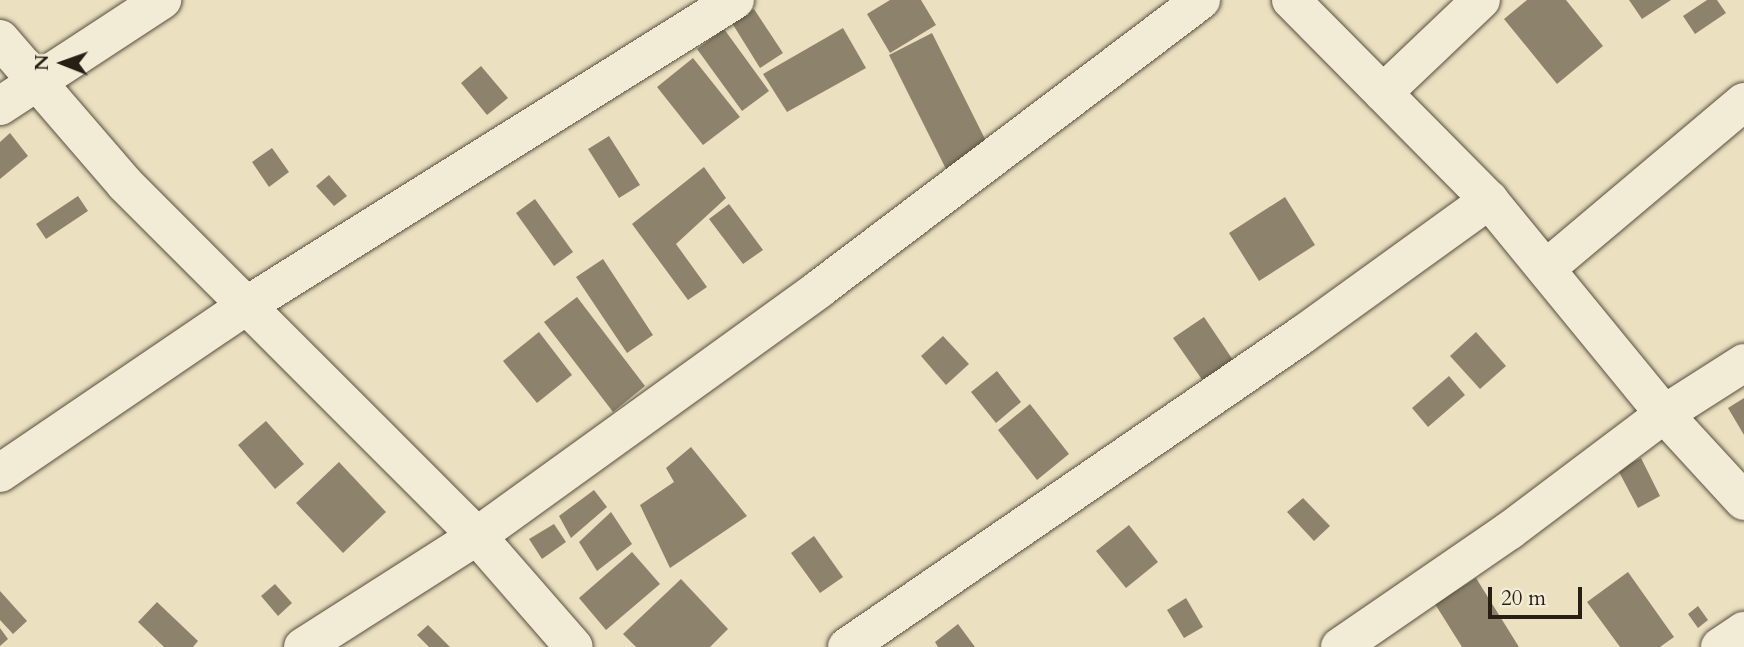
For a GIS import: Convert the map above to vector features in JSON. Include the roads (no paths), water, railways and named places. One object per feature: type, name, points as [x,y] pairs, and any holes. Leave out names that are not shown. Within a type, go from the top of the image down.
[{"type":"street","points":[[0,106],[34,80],[162,0]]},
{"type":"street","points":[[0,473],[244,307],[692,10],[735,0]]},
{"type":"street","points":[[303,647],[477,536],[819,289],[1201,0]]},
{"type":"street","points":[[1291,0],[1489,200],[1548,267],[1664,414],[1744,501]]},
{"type":"street","points":[[1383,93],[1481,0]]},
{"type":"street","points":[[0,39],[124,184],[244,307],[477,536],[574,647]]},
{"type":"street","points":[[1548,267],[1744,102]]},
{"type":"street","points":[[847,647],[1041,510],[1302,335],[1489,200]]},
{"type":"street","points":[[1340,647],[1509,531],[1664,414],[1744,363]]},
{"type":"street","points":[[1720,647],[1744,631]]}]
